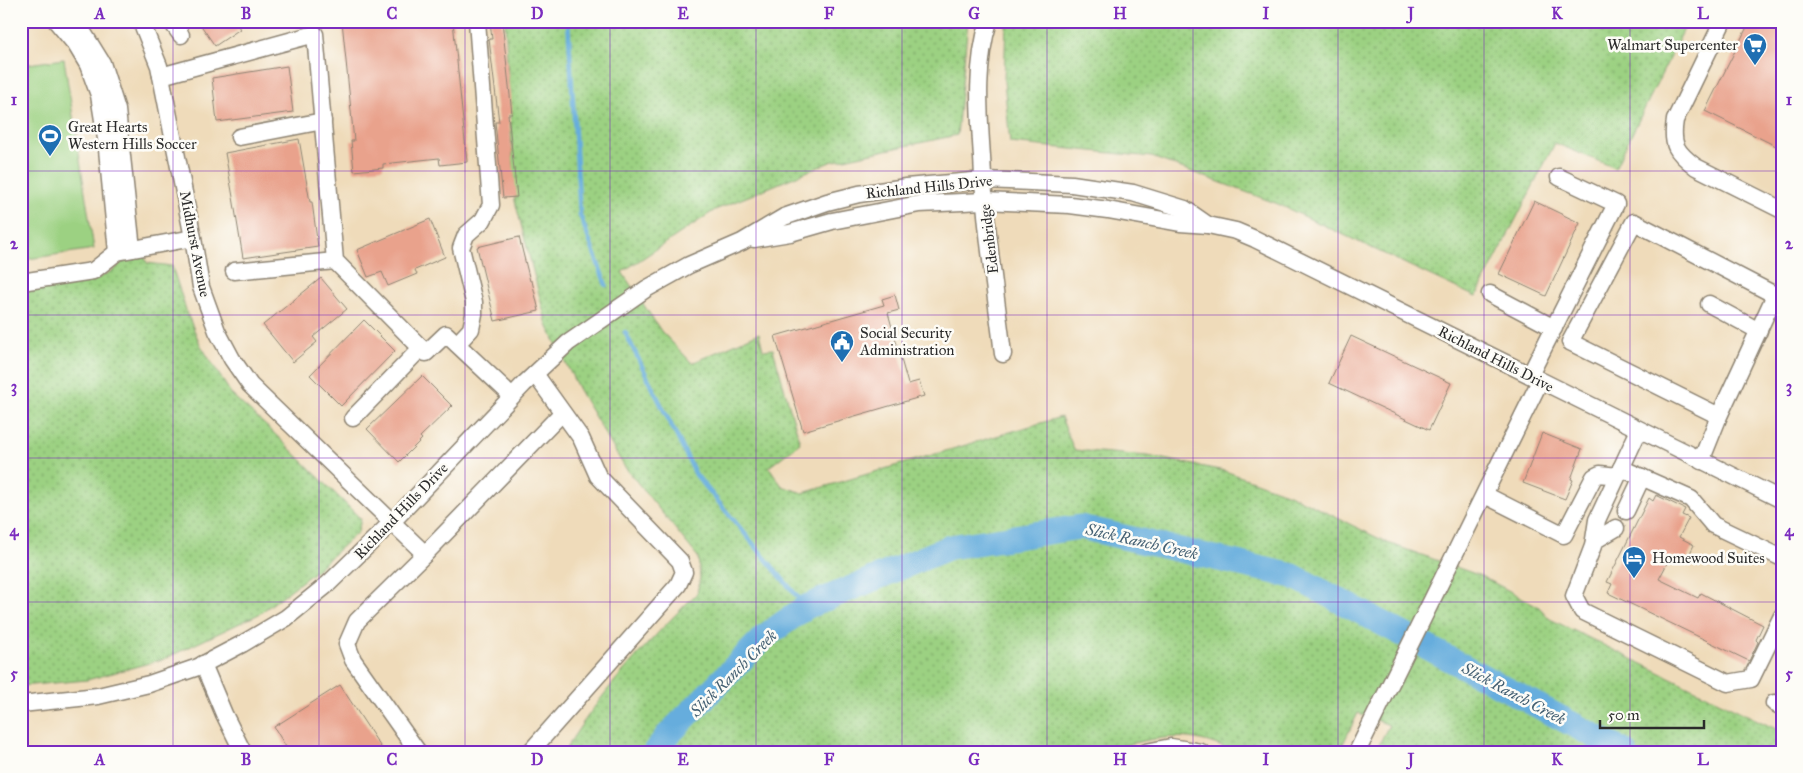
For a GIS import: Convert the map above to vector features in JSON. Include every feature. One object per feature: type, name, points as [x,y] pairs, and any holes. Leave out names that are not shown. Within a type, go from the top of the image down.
[{"type":"street","points":[[56,21],[88,65],[99,95],[125,251]]},
{"type":"street","points":[[76,21],[102,63],[117,110],[125,251]]},
{"type":"street","name":"Midhurst Avenue","points":[[141,21],[159,66],[201,287],[217,331],[232,359],[250,385],[424,554]]},
{"type":"street","points":[[171,21],[181,35]]},
{"type":"street","points":[[457,344],[471,329],[474,314],[474,302],[461,248],[466,235],[483,220],[491,205],[477,21]]},
{"type":"street","points":[[1723,21],[1675,120],[1673,133],[1675,147],[1684,158],[1696,167],[1782,210]]},
{"type":"street","points":[[161,76],[220,60],[315,28],[335,261],[426,353],[446,334],[512,396]]},
{"type":"street","name":"Edenbridge","points":[[987,28],[980,93],[984,201],[1003,354]]},
{"type":"street","points":[[238,137],[323,121]]},
{"type":"street","points":[[1358,752],[1485,495],[1535,378],[1554,328],[1616,204],[1560,177]]},
{"type":"street","name":"Richland Hills Drive","points":[[21,704],[98,696],[149,684],[203,664],[286,618],[328,584],[392,522],[512,396],[568,343],[646,289],[689,265],[742,242],[784,217],[827,202],[859,194],[906,187],[984,180],[1072,184],[1134,193],[1185,209],[1208,224]]},
{"type":"street","name":"Richland Hills Drive","points":[[742,242],[790,233],[832,221],[919,204],[984,201],[1070,205],[1180,223],[1208,224],[1256,239],[1782,500]]},
{"type":"street","points":[[1701,461],[1719,416],[1775,295],[1634,222],[1570,342],[1719,416]]},
{"type":"street","points":[[21,282],[93,271],[125,251],[193,238]]},
{"type":"street","points":[[234,272],[335,261]]},
{"type":"street","points":[[1490,294],[1554,328]]},
{"type":"street","points":[[1709,304],[1759,331]]},
{"type":"street","points":[[353,418],[421,348]]},
{"type":"street","points":[[530,752],[678,585],[684,572],[680,562],[598,476],[581,438],[535,374]]},
{"type":"street","points":[[418,752],[352,660],[347,644],[357,621],[562,413]]},
{"type":"street","points":[[1639,430],[1597,520],[1594,541],[1574,596],[1582,611],[1728,683],[1751,679],[1782,616]]},
{"type":"street","points":[[1485,495],[1564,535],[1594,477],[1600,474],[1619,472],[1642,477],[1691,499],[1713,525],[1782,558]]},
{"type":"street","points":[[1626,511],[1642,477]]},
{"type":"street","points":[[1594,541],[1616,528]]},
{"type":"street","points":[[203,664],[224,714],[243,752]]},
{"type":"street","points":[[1146,752],[1171,747],[1200,752]]},
{"type":"green space","points":[[505,21],[968,21],[957,135],[830,162],[715,210],[622,272],[661,331],[692,363],[759,333],[763,350],[773,349],[800,443],[769,467],[782,486],[803,493],[1061,417],[1074,450],[1148,456],[1225,471],[1289,494],[1388,543],[1481,576],[1538,606],[1550,619],[1782,732],[1782,752],[1375,752],[1389,725],[1358,713],[1339,752],[1233,752],[1198,739],[1181,737],[1149,740],[1097,752],[564,752],[609,688],[643,649],[697,593],[700,578],[698,557],[624,466],[579,390],[547,325],[515,201]]},
{"type":"green space","points":[[1006,21],[1688,21],[1615,168],[1555,143],[1476,297],[1278,204],[1152,157],[1010,143],[1004,81]]},
{"type":"green space","name":"Great Hearts Western Hills Soccer","points":[[64,59],[94,249],[21,260],[21,65]]},
{"type":"green space","points":[[144,256],[147,263],[172,266],[187,313],[200,344],[232,395],[274,433],[361,519],[358,532],[313,573],[259,614],[164,659],[87,680],[21,686],[21,290],[99,278],[114,270],[124,260]]},
{"type":"building","points":[[198,21],[235,21],[240,29],[215,46]]},
{"type":"building","points":[[342,21],[453,21],[467,162],[440,165],[439,158],[383,164],[383,168],[354,171],[351,141],[354,141]]},
{"type":"building","points":[[490,21],[502,21],[512,114],[508,114],[517,197],[503,198],[495,122],[499,122],[489,39],[492,39]]},
{"type":"building","name":"Walmart Supercenter","points":[[1750,21],[1782,21],[1782,149],[1705,111]]},
{"type":"building","points":[[287,66],[293,112],[217,122],[212,78]]},
{"type":"building","points":[[299,139],[310,202],[312,202],[318,247],[243,258],[225,153]]},
{"type":"building","points":[[1534,201],[1580,223],[1546,296],[1499,274]]},
{"type":"building","points":[[430,219],[445,257],[415,270],[417,274],[388,286],[382,272],[368,277],[357,250]]},
{"type":"building","points":[[519,237],[539,311],[495,321],[477,247]]},
{"type":"building","points":[[321,278],[347,309],[313,337],[317,342],[293,362],[263,325]]},
{"type":"building","name":"Social Security Administration","points":[[895,295],[899,310],[888,313],[908,384],[919,381],[924,396],[803,431],[775,336],[884,305],[882,299]]},
{"type":"building","points":[[364,320],[395,351],[341,406],[310,375]]},
{"type":"building","points":[[1351,336],[1451,383],[1429,430],[1329,383]]},
{"type":"building","points":[[422,376],[452,406],[420,437],[422,439],[399,462],[367,429]]},
{"type":"building","points":[[1542,433],[1582,449],[1565,499],[1523,483]]},
{"type":"building","name":"Homewood Suites","points":[[1656,495],[1685,509],[1682,515],[1689,518],[1679,537],[1694,545],[1685,563],[1671,556],[1659,579],[1698,598],[1701,593],[1763,625],[1756,640],[1758,642],[1749,661],[1608,593],[1612,584],[1607,582],[1649,498],[1653,501]]},
{"type":"building","points":[[340,685],[384,752],[289,752],[274,727]]},
{"type":"waterway","points":[[568,21],[580,215],[606,285]]},
{"type":"waterway","points":[[625,332],[696,475],[806,607]]},
{"type":"waterway","name":"Slick Ranch Creek","points":[[655,752],[667,736],[764,637],[806,607],[950,547],[1080,527],[1293,576],[1625,752]]},
{"type":"place","name":"Walmart Supercenter","points":[[1755,66]]},
{"type":"place","name":"Great Hearts Western Hills Soccer","points":[[50,157]]},
{"type":"place","name":"Social Security Administration","points":[[842,363]]},
{"type":"place","name":"Homewood Suites","points":[[1634,579]]}]
